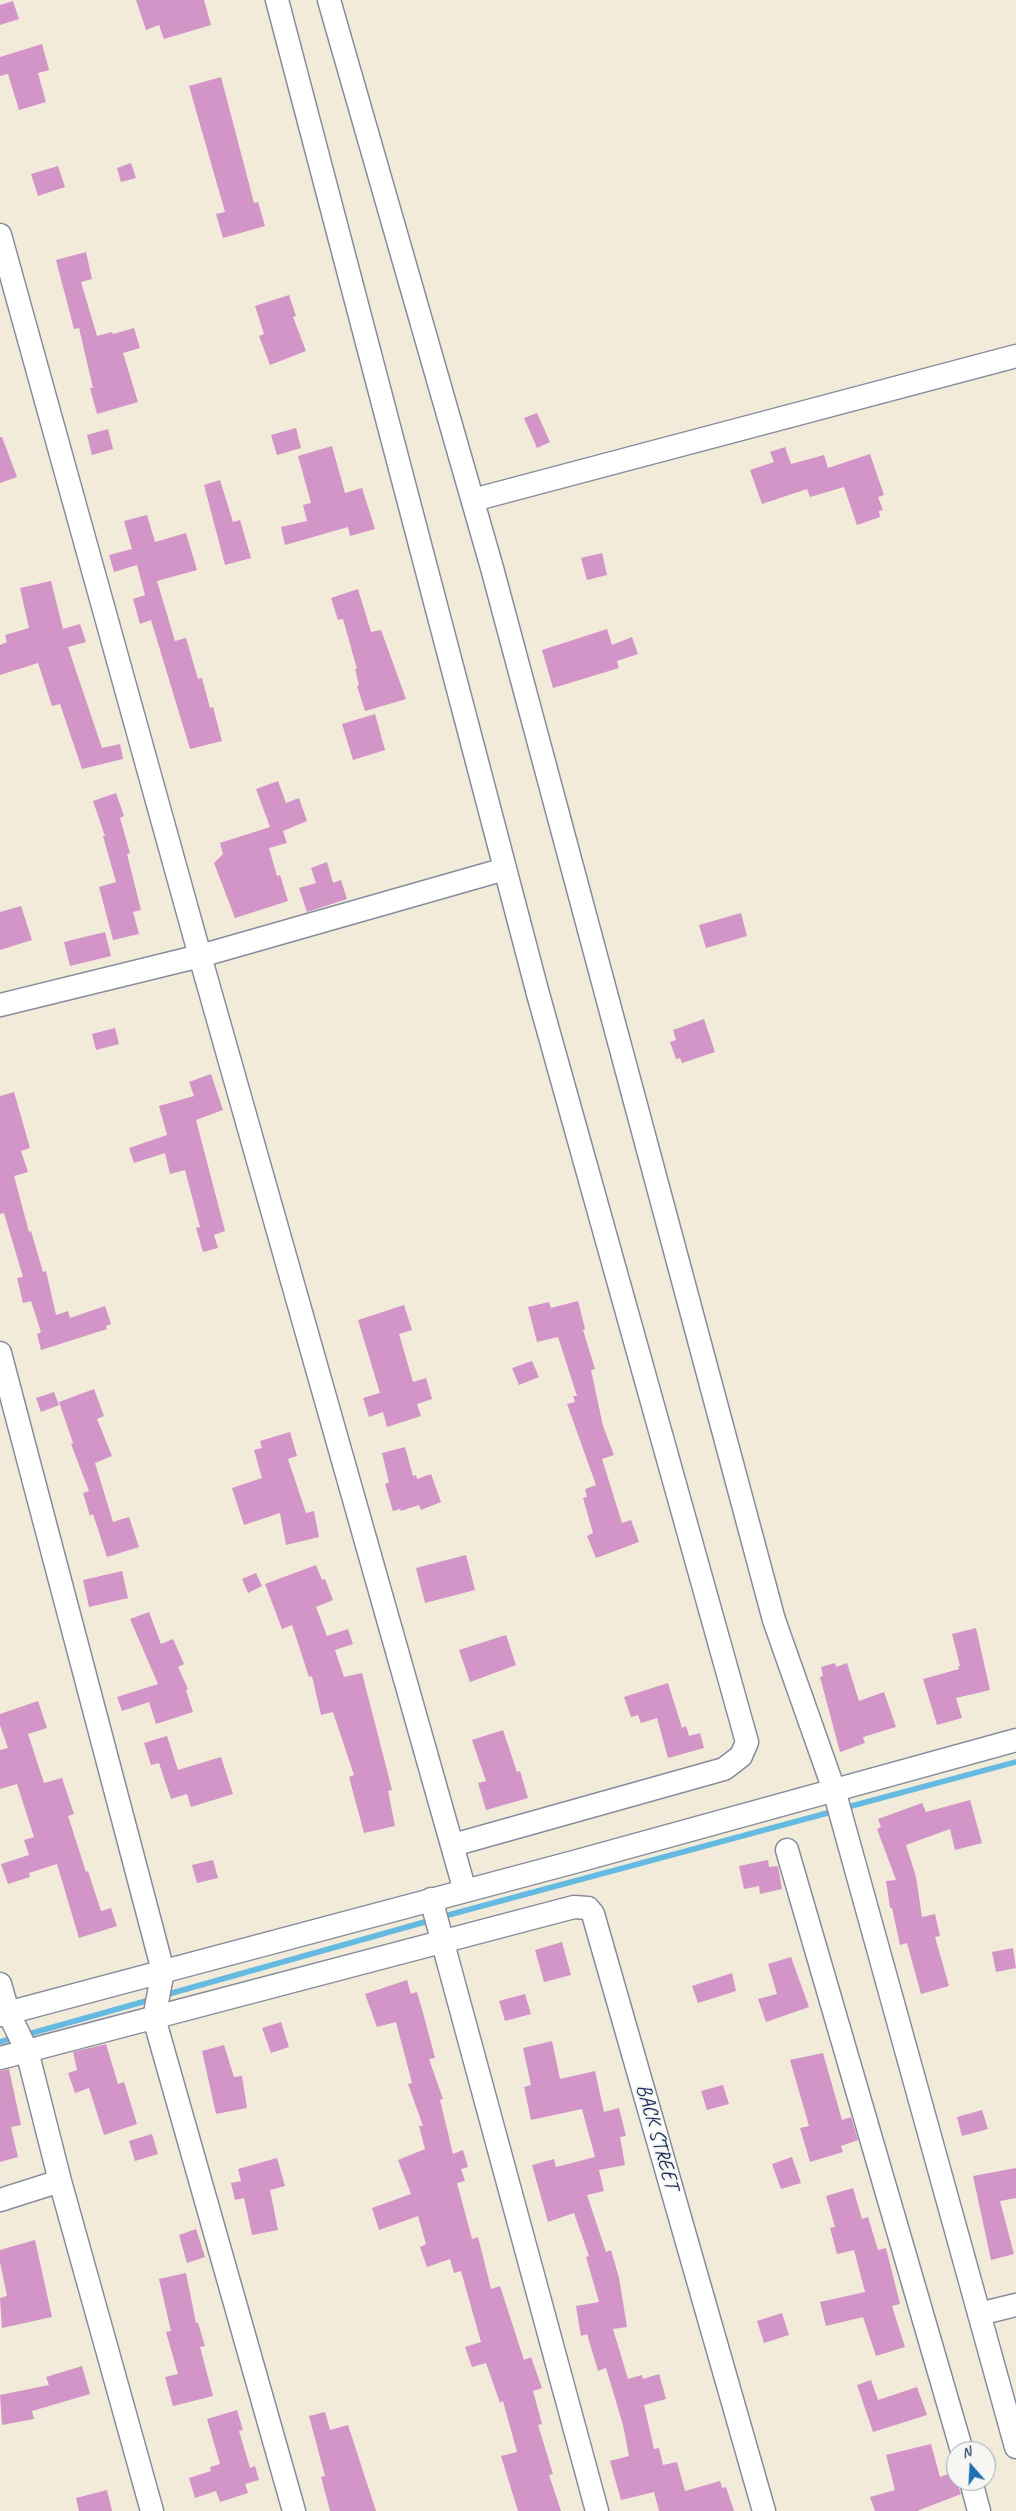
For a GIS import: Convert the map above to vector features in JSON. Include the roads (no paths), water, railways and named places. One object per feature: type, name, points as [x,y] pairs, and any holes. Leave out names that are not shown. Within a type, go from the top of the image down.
[{"type":"street","points":[[277,0],[505,869],[747,1742],[740,1756],[724,1769],[453,1845]]},
{"type":"street","points":[[329,0],[473,500],[774,1620],[834,1790],[1016,2446]]},
{"type":"street","points":[[0,235],[200,956],[465,1891]]},
{"type":"street","points":[[473,500],[1016,356]]},
{"type":"street","points":[[0,1005],[200,956],[505,869]]},
{"type":"street","points":[[0,1353],[163,1971],[154,2018],[294,2511]]},
{"type":"street","points":[[4,2014],[431,1898],[465,1891],[1016,1740]]},
{"type":"street","points":[[787,1850],[959,2441]]},
{"type":"street","points":[[431,1898],[597,2511]]},
{"type":"street","name":"BACK STREET","points":[[0,2058],[574,1908],[588,1908],[594,1914],[764,2511]]},
{"type":"street","points":[[0,1984],[4,2014],[27,2051],[60,2181],[152,2511]]},
{"type":"street","points":[[0,2200],[60,2181]]},
{"type":"street","points":[[979,2314],[1016,2305]]},
{"type":"street","points":[[974,2491],[979,2511]]},
{"type":"waterway","points":[[844,1808],[1016,1762]]},
{"type":"waterway","points":[[441,1917],[835,1811]]},
{"type":"waterway","points":[[165,1995],[432,1920]]},
{"type":"waterway","points":[[25,2035],[153,1999]]},
{"type":"waterway","points":[[0,2042],[16,2037]]}]
